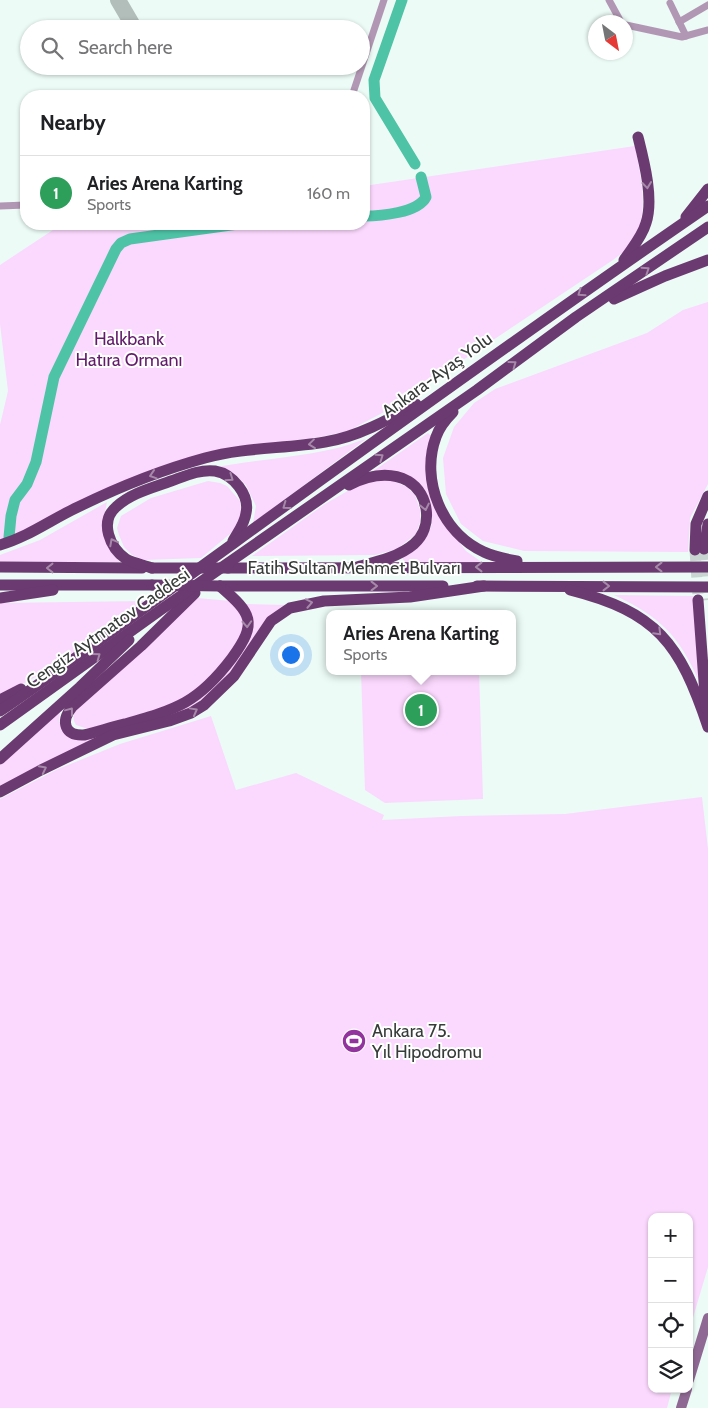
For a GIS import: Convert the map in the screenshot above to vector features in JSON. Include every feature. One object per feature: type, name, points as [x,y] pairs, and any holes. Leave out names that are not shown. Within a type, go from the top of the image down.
[{"type":"highway","points":[[620,266],[639,238],[646,222],[649,208],[645,166],[638,137]]},
{"type":"highway","name":"Ankara-Ayaş Yolu","points":[[190,576],[482,364],[679,226],[706,197]]},
{"type":"highway","name":"Ankara-Ayaş Yolu","points":[[212,576],[477,390],[576,317],[708,227]]},
{"type":"highway","points":[[576,317],[636,288],[708,260]]},
{"type":"highway","points":[[0,545],[19,538],[76,507],[123,486],[186,464],[205,458],[247,450],[327,442],[374,426],[406,410],[482,364]]},
{"type":"highway","points":[[477,390],[452,412],[443,423],[436,438],[431,470],[432,485],[437,503],[456,532],[468,543],[483,552],[503,559],[543,566]]},
{"type":"highway","points":[[152,568],[127,559],[116,549],[107,529],[109,517],[114,508],[128,498],[144,490],[194,473],[210,471],[224,474],[238,484],[247,502],[247,512],[243,524],[231,545]]},
{"type":"highway","points":[[220,586],[241,605],[245,612],[249,629],[241,645],[209,686],[182,705],[169,711],[84,735],[70,732],[65,724],[65,719],[72,707],[141,646],[212,576],[346,487],[360,480],[379,476],[408,481],[420,493],[427,509],[425,528],[420,537],[404,551],[383,560],[357,567]]},
{"type":"highway","points":[[708,496],[696,524],[700,550],[708,524]]},
{"type":"highway","name":"Fatih Sultan Mehmet Bulvarı","points":[[0,567],[708,567]]},
{"type":"highway","name":"Cengiz Aytmatov Caddesi","points":[[0,712],[84,654],[190,576]]},
{"type":"highway","name":"Cengiz Aytmatov Caddesi","points":[[0,725],[212,576]]},
{"type":"highway","name":"Fatih Sultan Mehmet Bulvarı","points":[[0,585],[708,587]]},
{"type":"highway","points":[[0,598],[82,585]]},
{"type":"highway","points":[[0,792],[113,735],[170,721],[191,713],[204,705],[234,676],[271,621],[290,608],[324,601],[410,597],[484,586]]},
{"type":"highway","points":[[551,586],[612,602],[631,611],[649,623],[663,636],[687,671],[696,690],[708,727]]},
{"type":"highway","points":[[705,600],[708,727]]},
{"type":"highway","points":[[0,759],[159,612]]},
{"type":"highway","points":[[0,700],[84,654]]},
{"type":"main road","points":[[693,1367],[708,1318]]},
{"type":"main road","points":[[681,1408],[685,1393]]},
{"type":"street","points":[[370,42],[384,0]]},
{"type":"street","points":[[609,0],[617,15]]},
{"type":"street","points":[[670,3],[686,36]]},
{"type":"street","points":[[679,22],[708,5]]},
{"type":"street","points":[[633,27],[682,38],[708,30]]},
{"type":"street","points":[[354,90],[359,75]]},
{"type":"street","points":[[0,206],[20,205]]},
{"type":"green space","name":"Halkbank Hatıra Ormanı","points":[[635,146],[642,185],[642,212],[635,237],[628,248],[613,260],[388,410],[348,431],[320,437],[228,449],[0,540],[0,425],[8,391],[0,324],[0,265],[53,230],[370,230],[370,185]]},
{"type":"green space","points":[[708,302],[708,484],[690,518],[688,552],[524,551],[483,541],[461,524],[446,494],[443,458],[454,427],[474,403],[495,389],[647,333],[683,310]]},
{"type":"green space","points":[[428,433],[432,437],[427,457],[447,526],[466,551],[483,563],[407,564],[402,558],[427,535],[431,528],[431,511],[421,488],[372,472]]},
{"type":"green space","points":[[366,439],[253,523],[256,506],[246,485],[236,475],[211,468],[318,452]]},
{"type":"green space","points":[[384,479],[407,487],[415,495],[420,510],[420,522],[416,534],[397,549],[375,555],[252,556],[325,504],[358,485]]},
{"type":"green space","points":[[208,481],[227,486],[240,501],[241,513],[237,528],[201,558],[144,560],[132,555],[124,547],[117,528],[121,516],[151,498]]},
{"type":"green space","points":[[107,502],[103,522],[112,553],[120,562],[0,562],[0,555],[40,540]]},
{"type":"green space","points":[[614,595],[693,596],[699,681],[683,651],[666,629],[644,611]]},
{"type":"green space","points":[[197,598],[231,601],[239,609],[245,624],[240,639],[207,682],[171,706],[88,729],[76,725],[74,716],[77,708]]},
{"type":"green space","points":[[144,601],[56,664],[0,695],[0,603]]},
{"type":"green space","points":[[246,604],[286,605],[214,692],[186,710],[0,788],[0,765],[60,711],[59,722],[63,731],[80,739],[212,687],[252,616]]},
{"type":"green space","points":[[361,675],[479,675],[483,799],[385,803],[365,790]]},
{"type":"green space","name":"Ankara 75. Yıl Hipodromu","points":[[211,716],[236,790],[296,773],[384,815],[382,820],[565,814],[702,797],[708,849],[708,1267],[693,1318],[693,1213],[648,1213],[648,1393],[671,1393],[667,1408],[0,1408],[0,799],[58,769],[120,744]]},
{"type":"waterway","points":[[402,0],[374,80],[375,98],[415,164]]},
{"type":"waterway","points":[[370,216],[407,210],[422,202],[426,197],[421,177]]},
{"type":"waterway","points":[[9,537],[15,500],[27,484],[36,462],[54,377],[116,249],[121,243],[130,239],[195,230]]},
{"type":"taxiway","points":[[118,0],[130,20]]},
{"type":"tunnel","points":[[704,549],[708,600]]},
{"type":"tunnel","points":[[695,550],[698,596]]},
{"type":"place","name":"Aries Arena Karting","points":[[421,710]]},
{"type":"place","name":"Ankara 75. Yıl Hipodromu","points":[[354,1041]]}]
